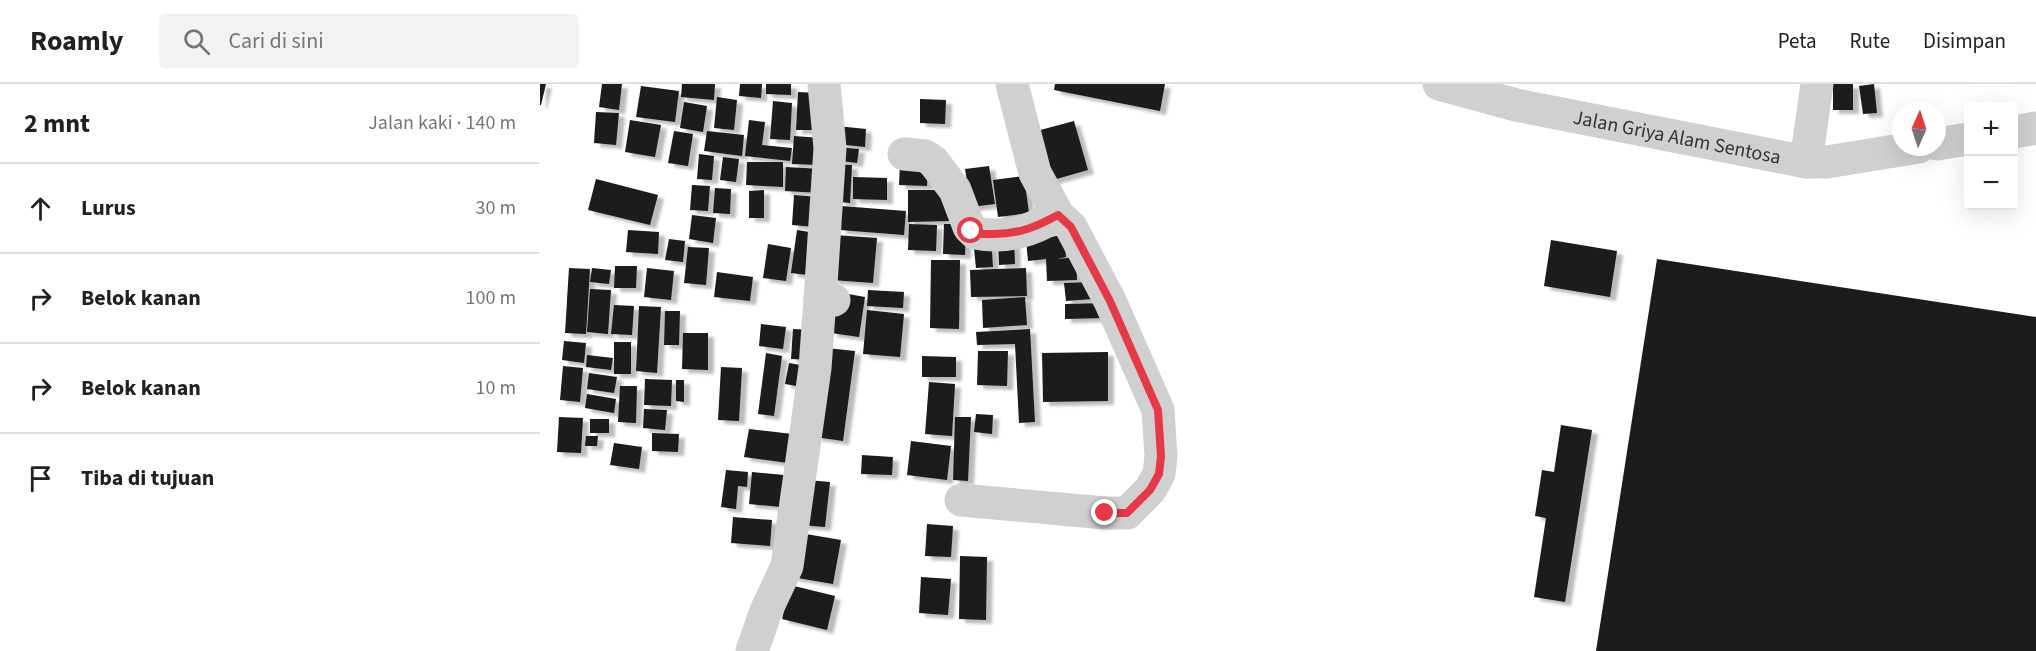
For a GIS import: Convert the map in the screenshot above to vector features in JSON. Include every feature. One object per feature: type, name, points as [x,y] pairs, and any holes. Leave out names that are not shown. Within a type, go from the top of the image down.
[{"type":"street","points":[[752,651],[766,611],[787,566],[827,300],[830,148],[824,84]]},
{"type":"street","points":[[961,500],[1127,513],[1150,490],[1159,474],[1161,451],[1156,404],[1110,301],[1071,227],[1058,215],[1035,173],[1012,84]]},
{"type":"street","name":"Jalan Griya Alam Sentosa","points":[[1439,84],[1516,105],[1806,162],[1827,162],[1892,151]]},
{"type":"street","points":[[1806,162],[1817,84]]},
{"type":"street","points":[[2018,131],[2036,128]]},
{"type":"street","points":[[1946,143],[1964,140]]},
{"type":"street","points":[[904,154],[925,156],[933,161],[955,190],[969,227],[975,233],[1020,233],[1035,228],[1058,215]]},
{"type":"building","points":[[540,84],[546,84],[541,105],[540,105]]},
{"type":"building","points":[[602,84],[622,84],[619,110],[599,107]]},
{"type":"building","points":[[682,84],[715,84],[714,100],[681,97]]},
{"type":"building","points":[[740,84],[762,84],[761,98],[739,96]]},
{"type":"building","points":[[766,84],[791,84],[791,95],[766,94]]},
{"type":"building","points":[[1055,84],[1165,84],[1160,111],[1054,90]]},
{"type":"building","points":[[1833,84],[1853,84],[1853,110],[1833,110]]},
{"type":"building","points":[[1874,84],[1877,113],[1863,114],[1859,86]]},
{"type":"building","points":[[641,86],[679,91],[675,122],[636,117]]},
{"type":"building","points":[[798,92],[817,93],[815,130],[796,130]]},
{"type":"building","points":[[717,97],[737,100],[734,130],[714,128]]},
{"type":"building","points":[[920,99],[946,100],[945,124],[920,123]]},
{"type":"building","points":[[773,101],[792,103],[790,140],[770,139]]},
{"type":"building","points":[[684,102],[707,106],[703,132],[680,128]]},
{"type":"building","points":[[596,112],[619,113],[616,145],[594,143]]},
{"type":"building","points":[[630,120],[661,125],[655,157],[625,152]]},
{"type":"building","points":[[749,120],[765,122],[762,145],[792,148],[790,161],[745,156]]},
{"type":"building","points":[[1074,121],[1088,170],[1046,182],[1033,132]]},
{"type":"building","points":[[837,126],[866,129],[865,147],[836,144]]},
{"type":"building","points":[[674,131],[693,134],[688,166],[668,163]]},
{"type":"building","points":[[707,131],[744,135],[742,156],[704,151]]},
{"type":"building","points":[[794,136],[821,138],[819,165],[792,164]]},
{"type":"building","points":[[836,147],[859,149],[857,163],[834,160]]},
{"type":"building","points":[[699,154],[714,156],[712,180],[697,179]]},
{"type":"building","points":[[723,157],[739,159],[736,182],[720,180]]},
{"type":"building","points":[[747,162],[783,162],[783,187],[746,185]]},
{"type":"building","points":[[900,163],[928,165],[927,186],[899,185]]},
{"type":"building","points":[[834,164],[852,165],[850,203],[840,202]]},
{"type":"building","points":[[989,166],[995,204],[971,207],[965,169]]},
{"type":"building","points":[[786,167],[822,169],[821,193],[785,191]]},
{"type":"building","points":[[1024,176],[1029,213],[998,217],[993,180]]},
{"type":"building","points":[[853,177],[887,178],[887,200],[853,199]]},
{"type":"building","points":[[596,179],[658,195],[650,225],[588,210]]},
{"type":"building","points":[[692,185],[710,186],[708,211],[690,210]]},
{"type":"building","points":[[715,188],[731,189],[730,214],[713,213]]},
{"type":"building","points":[[764,190],[764,218],[749,218],[749,191]]},
{"type":"building","points":[[908,190],[949,190],[950,221],[908,222]]},
{"type":"building","points":[[794,195],[819,197],[816,227],[792,225]]},
{"type":"building","points":[[841,206],[906,211],[904,235],[840,230]]},
{"type":"building","points":[[692,215],[716,218],[713,243],[689,239]]},
{"type":"building","points":[[909,224],[937,225],[936,251],[908,250]]},
{"type":"building","points":[[944,224],[966,224],[965,255],[943,254]]},
{"type":"building","points":[[628,230],[659,232],[658,254],[626,252]]},
{"type":"building","points":[[797,230],[822,234],[816,276],[791,273]]},
{"type":"building","points":[[835,235],[877,238],[873,283],[832,280]]},
{"type":"building","points":[[1064,235],[1066,257],[1057,259],[1076,257],[1077,280],[1047,281],[1046,259],[1028,261],[1026,240]]},
{"type":"building","points":[[991,238],[993,267],[976,268],[973,239]]},
{"type":"building","points":[[669,239],[685,241],[683,262],[665,260]]},
{"type":"building","points":[[1014,240],[1015,264],[999,265],[998,241]]},
{"type":"building","points":[[1551,240],[1617,251],[1610,297],[1544,286]]},
{"type":"building","points":[[768,244],[791,248],[786,281],[763,278]]},
{"type":"building","points":[[688,247],[709,248],[706,285],[684,283]]},
{"type":"building","points":[[1657,259],[2036,317],[2036,651],[1596,651]]},
{"type":"building","points":[[931,260],[960,260],[959,329],[930,328]]},
{"type":"building","points":[[615,266],[637,266],[636,288],[614,288]]},
{"type":"building","points":[[569,268],[590,269],[586,334],[565,333]]},
{"type":"building","points":[[592,268],[611,270],[609,284],[590,282]]},
{"type":"building","points":[[647,268],[674,271],[671,300],[644,297]]},
{"type":"building","points":[[1026,268],[1027,296],[971,297],[970,270]]},
{"type":"building","points":[[717,272],[753,277],[750,301],[714,297]]},
{"type":"building","points":[[1092,282],[1093,299],[1066,301],[1064,283]]},
{"type":"building","points":[[590,289],[611,290],[608,334],[587,332]]},
{"type":"building","points":[[868,290],[904,292],[903,308],[867,306]]},
{"type":"building","points":[[837,292],[865,297],[859,337],[831,333]]},
{"type":"building","points":[[1025,297],[1027,325],[983,328],[982,300]]},
{"type":"building","points":[[1105,303],[1105,318],[1065,319],[1065,304]]},
{"type":"building","points":[[614,305],[634,306],[632,335],[611,334]]},
{"type":"building","points":[[639,306],[661,307],[657,373],[636,371]]},
{"type":"building","points":[[867,310],[904,314],[900,357],[863,354]]},
{"type":"building","points":[[665,311],[680,311],[679,345],[664,345]]},
{"type":"building","points":[[761,324],[786,327],[783,349],[759,346]]},
{"type":"building","points":[[793,329],[813,330],[812,360],[791,359]]},
{"type":"building","points":[[1030,329],[1035,422],[1019,423],[1015,344],[977,345],[976,332]]},
{"type":"building","points":[[683,333],[708,333],[708,370],[682,369]]},
{"type":"building","points":[[564,341],[586,343],[584,363],[562,360]]},
{"type":"building","points":[[614,342],[631,342],[631,374],[614,374]]},
{"type":"building","points":[[827,348],[855,351],[843,441],[815,437]]},
{"type":"building","points":[[978,351],[1008,351],[1007,386],[977,385]]},
{"type":"building","points":[[1108,352],[1108,401],[1043,402],[1042,353]]},
{"type":"building","points":[[766,353],[782,356],[774,416],[758,414]]},
{"type":"building","points":[[587,355],[613,358],[611,370],[586,367]]},
{"type":"building","points":[[922,356],[956,357],[956,377],[922,377]]},
{"type":"building","points":[[789,363],[806,366],[802,387],[785,384]]},
{"type":"building","points":[[563,366],[583,368],[580,402],[560,400]]},
{"type":"building","points":[[721,367],[742,368],[739,421],[718,420]]},
{"type":"building","points":[[589,373],[617,377],[614,393],[587,389]]},
{"type":"building","points":[[645,379],[672,380],[671,406],[644,405]]},
{"type":"building","points":[[676,380],[684,380],[684,402],[676,401]]},
{"type":"building","points":[[929,382],[955,384],[952,436],[925,434]]},
{"type":"building","points":[[620,386],[637,386],[636,423],[618,422]]},
{"type":"building","points":[[587,394],[616,399],[614,413],[585,408]]},
{"type":"building","points":[[644,409],[667,410],[665,430],[643,428]]},
{"type":"building","points":[[976,414],[993,415],[992,434],[974,432]]},
{"type":"building","points":[[559,417],[583,418],[581,453],[557,452]]},
{"type":"building","points":[[955,417],[971,417],[968,481],[953,480]]},
{"type":"building","points":[[590,419],[609,419],[609,433],[590,433]]},
{"type":"building","points":[[1561,425],[1592,430],[1565,602],[1534,597],[1546,518],[1535,516],[1542,470],[1554,472]]},
{"type":"building","points":[[749,429],[792,434],[788,463],[744,457]]},
{"type":"building","points":[[652,433],[679,434],[678,452],[652,451]]},
{"type":"building","points":[[586,436],[598,436],[597,446],[585,446]]},
{"type":"building","points":[[911,441],[951,446],[947,480],[907,475]]},
{"type":"building","points":[[614,443],[642,447],[639,469],[610,465]]},
{"type":"building","points":[[862,455],[893,457],[892,475],[861,474]]},
{"type":"building","points":[[726,470],[748,472],[747,487],[738,486],[736,509],[721,507]]},
{"type":"building","points":[[752,472],[784,475],[781,507],[749,504]]},
{"type":"building","points":[[807,480],[830,482],[825,527],[801,525]]},
{"type":"building","points":[[733,517],[772,520],[770,546],[731,543]]},
{"type":"building","points":[[927,524],[953,526],[951,557],[925,556]]},
{"type":"building","points":[[800,533],[841,540],[833,584],[792,577]]},
{"type":"building","points":[[960,556],[987,557],[986,620],[959,619]]},
{"type":"building","points":[[921,577],[951,579],[948,615],[919,613]]},
{"type":"building","points":[[790,585],[835,596],[827,630],[782,619]]},
{"type":"route","points":[[971,231],[981,234],[1020,233],[1035,228],[1058,215],[1071,227],[1110,301],[1158,410],[1161,456],[1159,474],[1142,500],[1127,513],[1105,513]]}]
